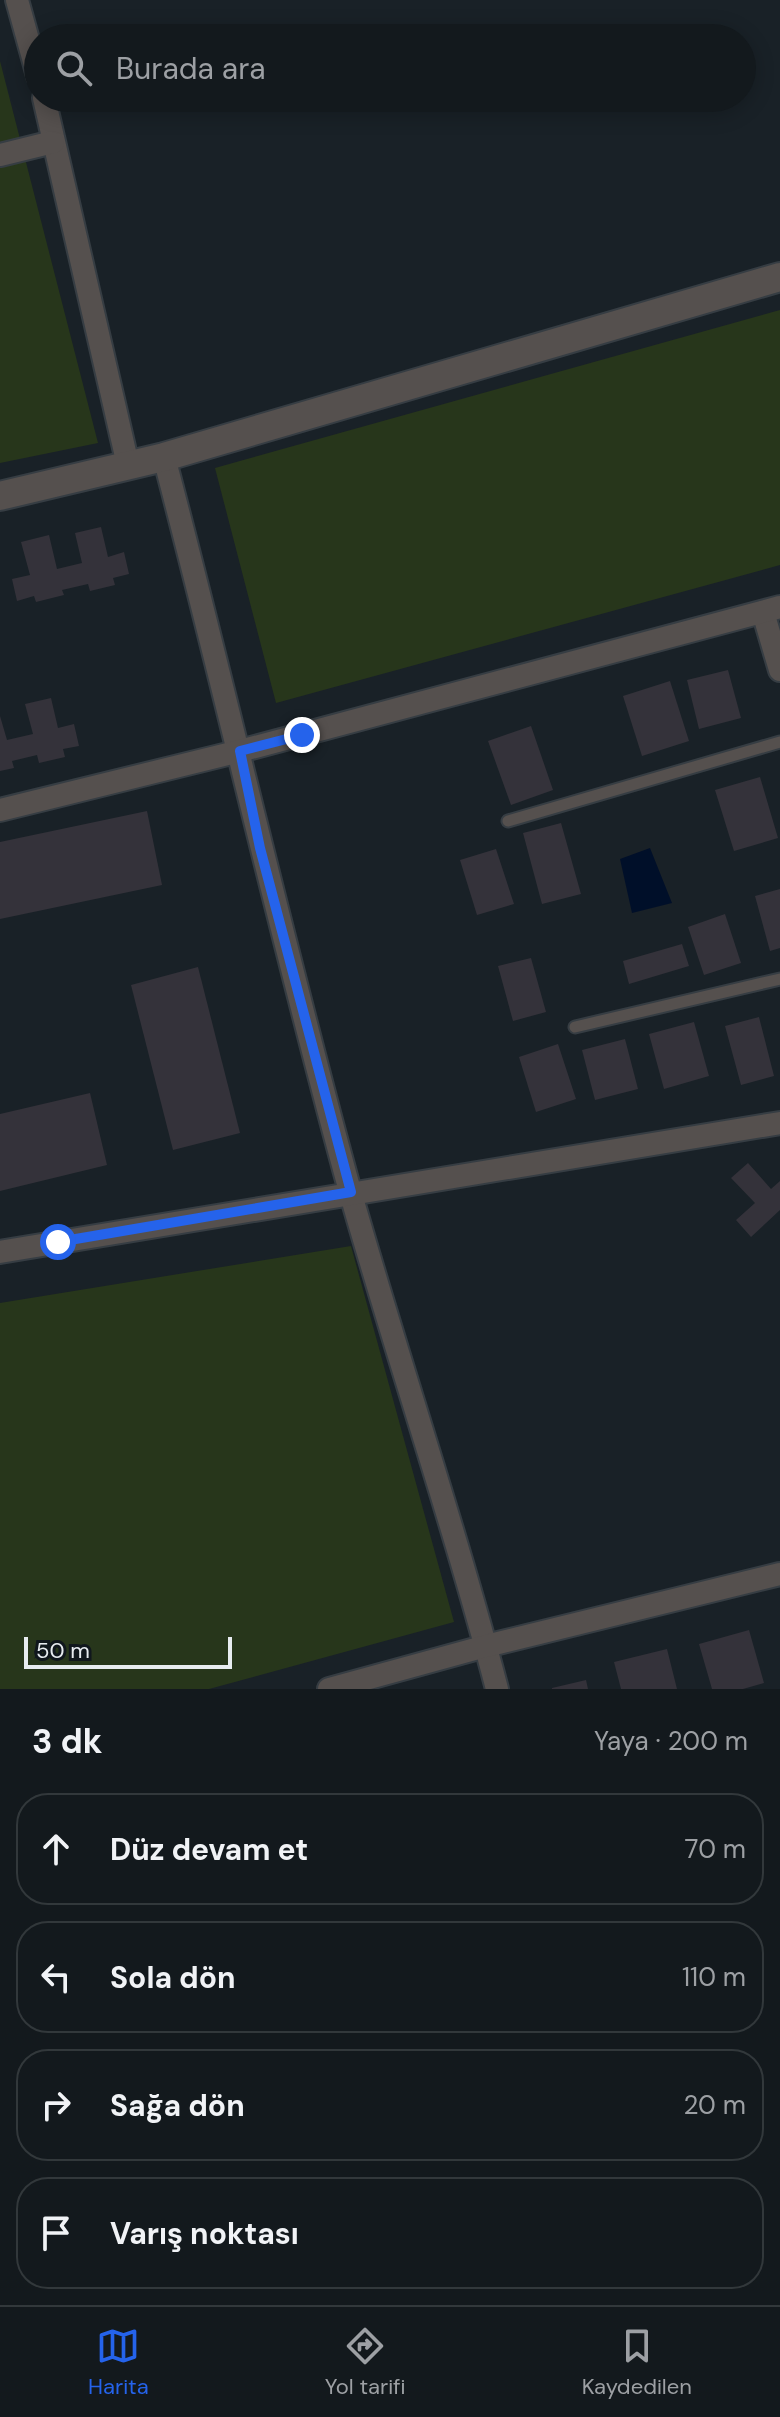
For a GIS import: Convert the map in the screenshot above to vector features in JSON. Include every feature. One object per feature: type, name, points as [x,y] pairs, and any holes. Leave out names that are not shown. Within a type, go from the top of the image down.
[{"type":"street","points":[[17,0],[24,25]]},
{"type":"street","points":[[47,112],[128,465]]},
{"type":"street","points":[[0,155],[53,142]]},
{"type":"street","points":[[0,496],[164,457],[780,277]]},
{"type":"street","points":[[164,457],[240,751],[260,848],[351,1192],[497,1689]]},
{"type":"street","points":[[0,810],[240,751],[772,609],[780,670]]},
{"type":"street","points":[[0,1252],[780,1123]]},
{"type":"street","points":[[329,1689],[486,1646],[780,1574]]},
{"type":"lane","points":[[508,821],[780,742]]},
{"type":"lane","points":[[575,1027],[780,979]]},
{"type":"green space","points":[[0,61],[98,443],[0,463]]},
{"type":"green space","points":[[780,310],[780,565],[276,703],[215,468]]},
{"type":"green space","points":[[351,1246],[454,1622],[209,1689],[0,1689],[0,1303]]},
{"type":"water","points":[[650,848],[672,903],[632,913],[620,859]]},
{"type":"building","points":[[101,527],[108,557],[124,552],[129,574],[113,578],[115,585],[90,591],[88,584],[62,590],[64,595],[36,602],[34,596],[17,601],[12,579],[30,575],[21,542],[49,535],[57,569],[82,563],[75,533]]},
{"type":"building","points":[[728,670],[741,718],[699,729],[687,680]]},
{"type":"building","points":[[670,681],[689,741],[642,756],[623,696]]},
{"type":"building","points":[[51,698],[58,728],[74,724],[79,746],[63,749],[65,757],[39,763],[37,755],[12,761],[14,768],[0,771],[0,716],[7,740],[33,734],[25,704]]},
{"type":"building","points":[[531,726],[553,790],[511,805],[488,741]]},
{"type":"building","points":[[760,777],[778,838],[734,851],[715,790]]},
{"type":"building","points":[[147,811],[162,885],[0,919],[0,842]]},
{"type":"building","points":[[561,823],[581,894],[542,904],[523,833]]},
{"type":"building","points":[[496,849],[514,904],[477,915],[460,860]]},
{"type":"building","points":[[780,889],[780,948],[770,951],[755,896]]},
{"type":"building","points":[[725,914],[741,963],[704,975],[688,927]]},
{"type":"building","points":[[682,944],[689,966],[629,984],[623,961]]},
{"type":"building","points":[[531,958],[546,1012],[513,1021],[498,966]]},
{"type":"building","points":[[198,967],[240,1133],[173,1150],[131,985]]},
{"type":"building","points":[[759,1017],[774,1076],[741,1085],[725,1026]]},
{"type":"building","points":[[694,1022],[709,1076],[664,1089],[649,1034]]},
{"type":"building","points":[[625,1039],[638,1089],[595,1100],[582,1050]]},
{"type":"building","points":[[558,1044],[576,1099],[536,1112],[519,1057]]},
{"type":"building","points":[[90,1093],[107,1165],[0,1191],[0,1114]]},
{"type":"building","points":[[748,1163],[771,1189],[780,1181],[780,1210],[751,1237],[736,1220],[755,1203],[731,1178]]},
{"type":"building","points":[[749,1630],[764,1683],[743,1689],[712,1689],[699,1644]]},
{"type":"building","points":[[667,1649],[677,1689],[621,1689],[614,1662]]},
{"type":"building","points":[[586,1680],[588,1689],[552,1689],[552,1688]]},
{"type":"route","points":[[58,1242],[351,1192],[260,848],[240,751],[302,735]]}]
